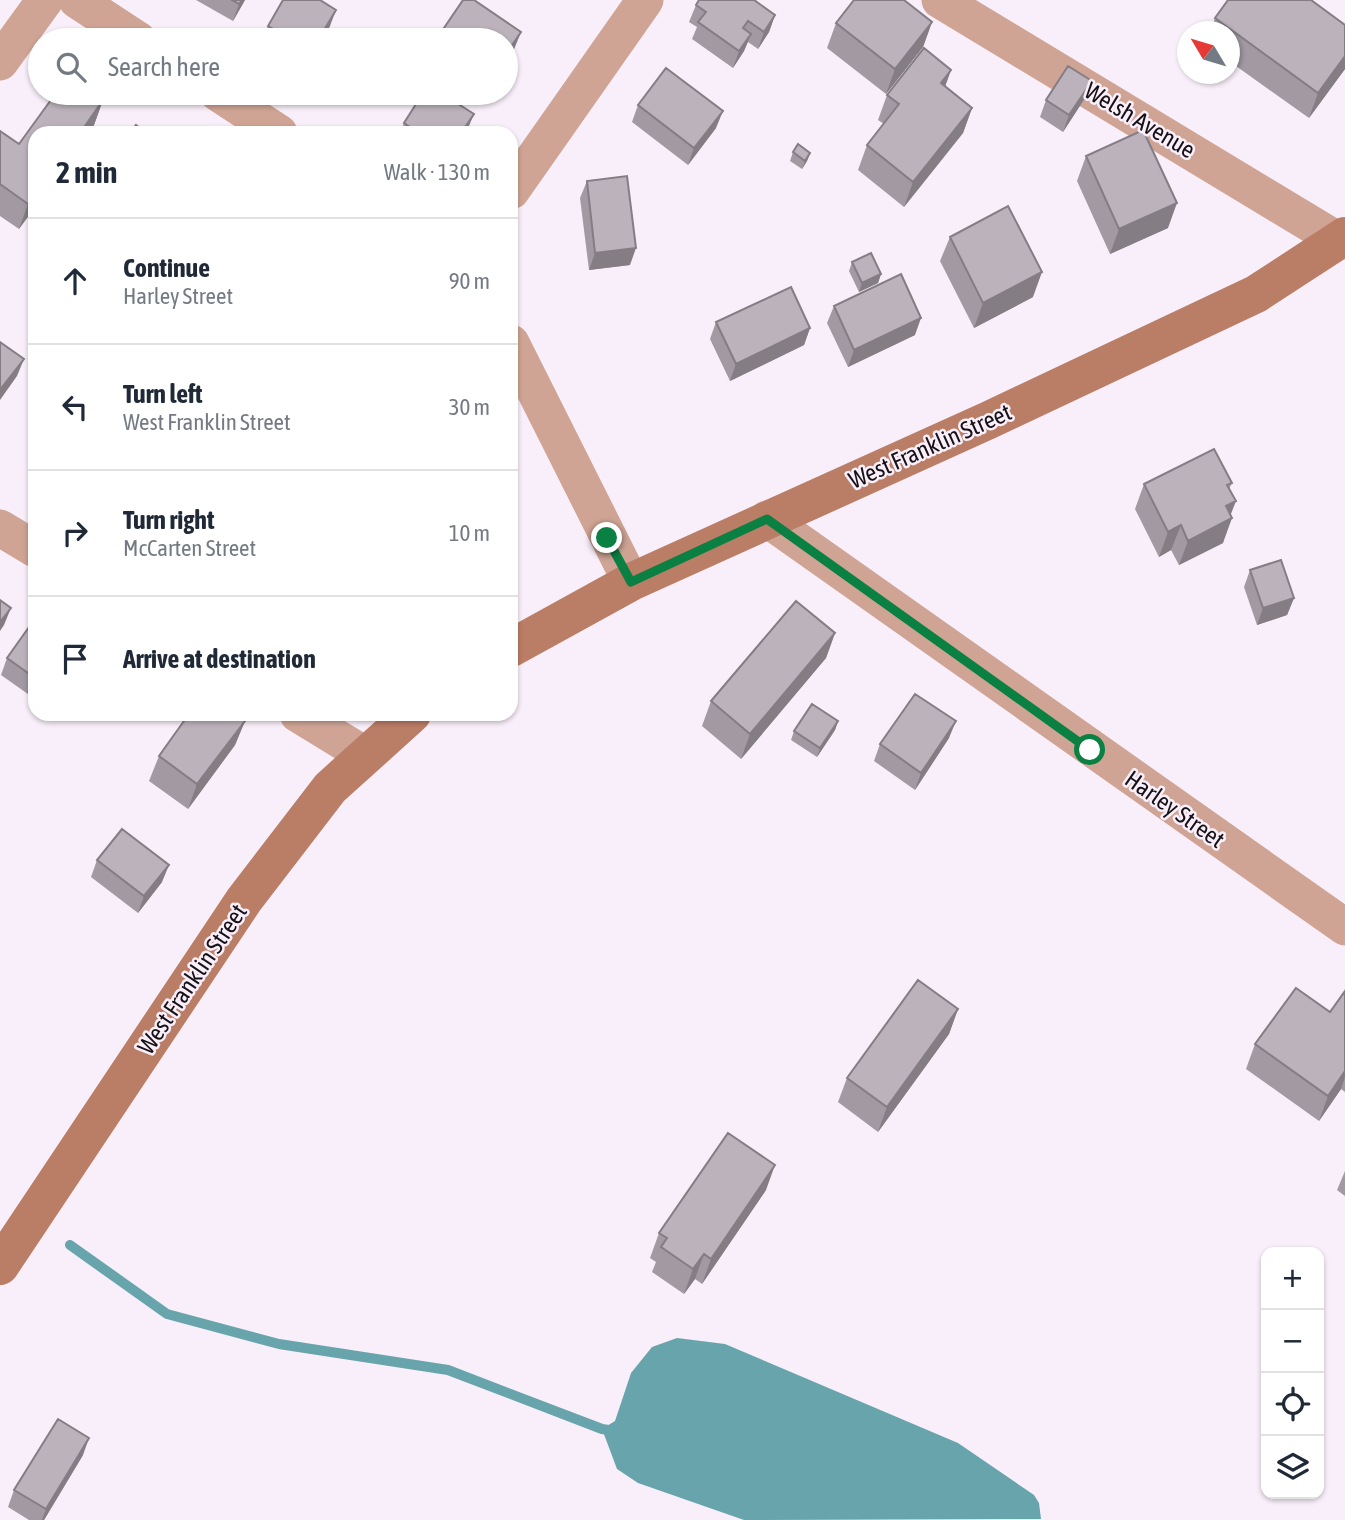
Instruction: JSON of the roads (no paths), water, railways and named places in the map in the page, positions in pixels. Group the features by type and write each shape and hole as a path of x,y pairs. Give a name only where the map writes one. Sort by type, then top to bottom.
{"main road":[{"name":"West Franklin Street","path":"518,644 631,582 989,421 1256,294 1342,238"},
{"name":"West Franklin Street","path":"0,1266 244,900 330,789 404,721"}],"street":[{"path":"0,62 45,0"},
{"path":"77,0 120,28"},
{"path":"518,181 645,0"},
{"name":"Welsh Avenue","path":"940,0 1342,238"},
{"path":"236,105 268,126"},
{"path":"518,356 631,582"},
{"name":"Harley Street","path":"767,519 1345,927"},
{"path":"0,528 28,545"},
{"path":"309,721 365,755"}],"water":[{"path":"677,1338 725,1344 958,1443 1034,1495 1039,1503 1041,1519 744,1520 638,1483 617,1469 602,1429 615,1421 631,1373 652,1347"}],"waterway":[{"path":"70,1245 167,1314 279,1344 448,1370 602,1429 615,1431"}]}
